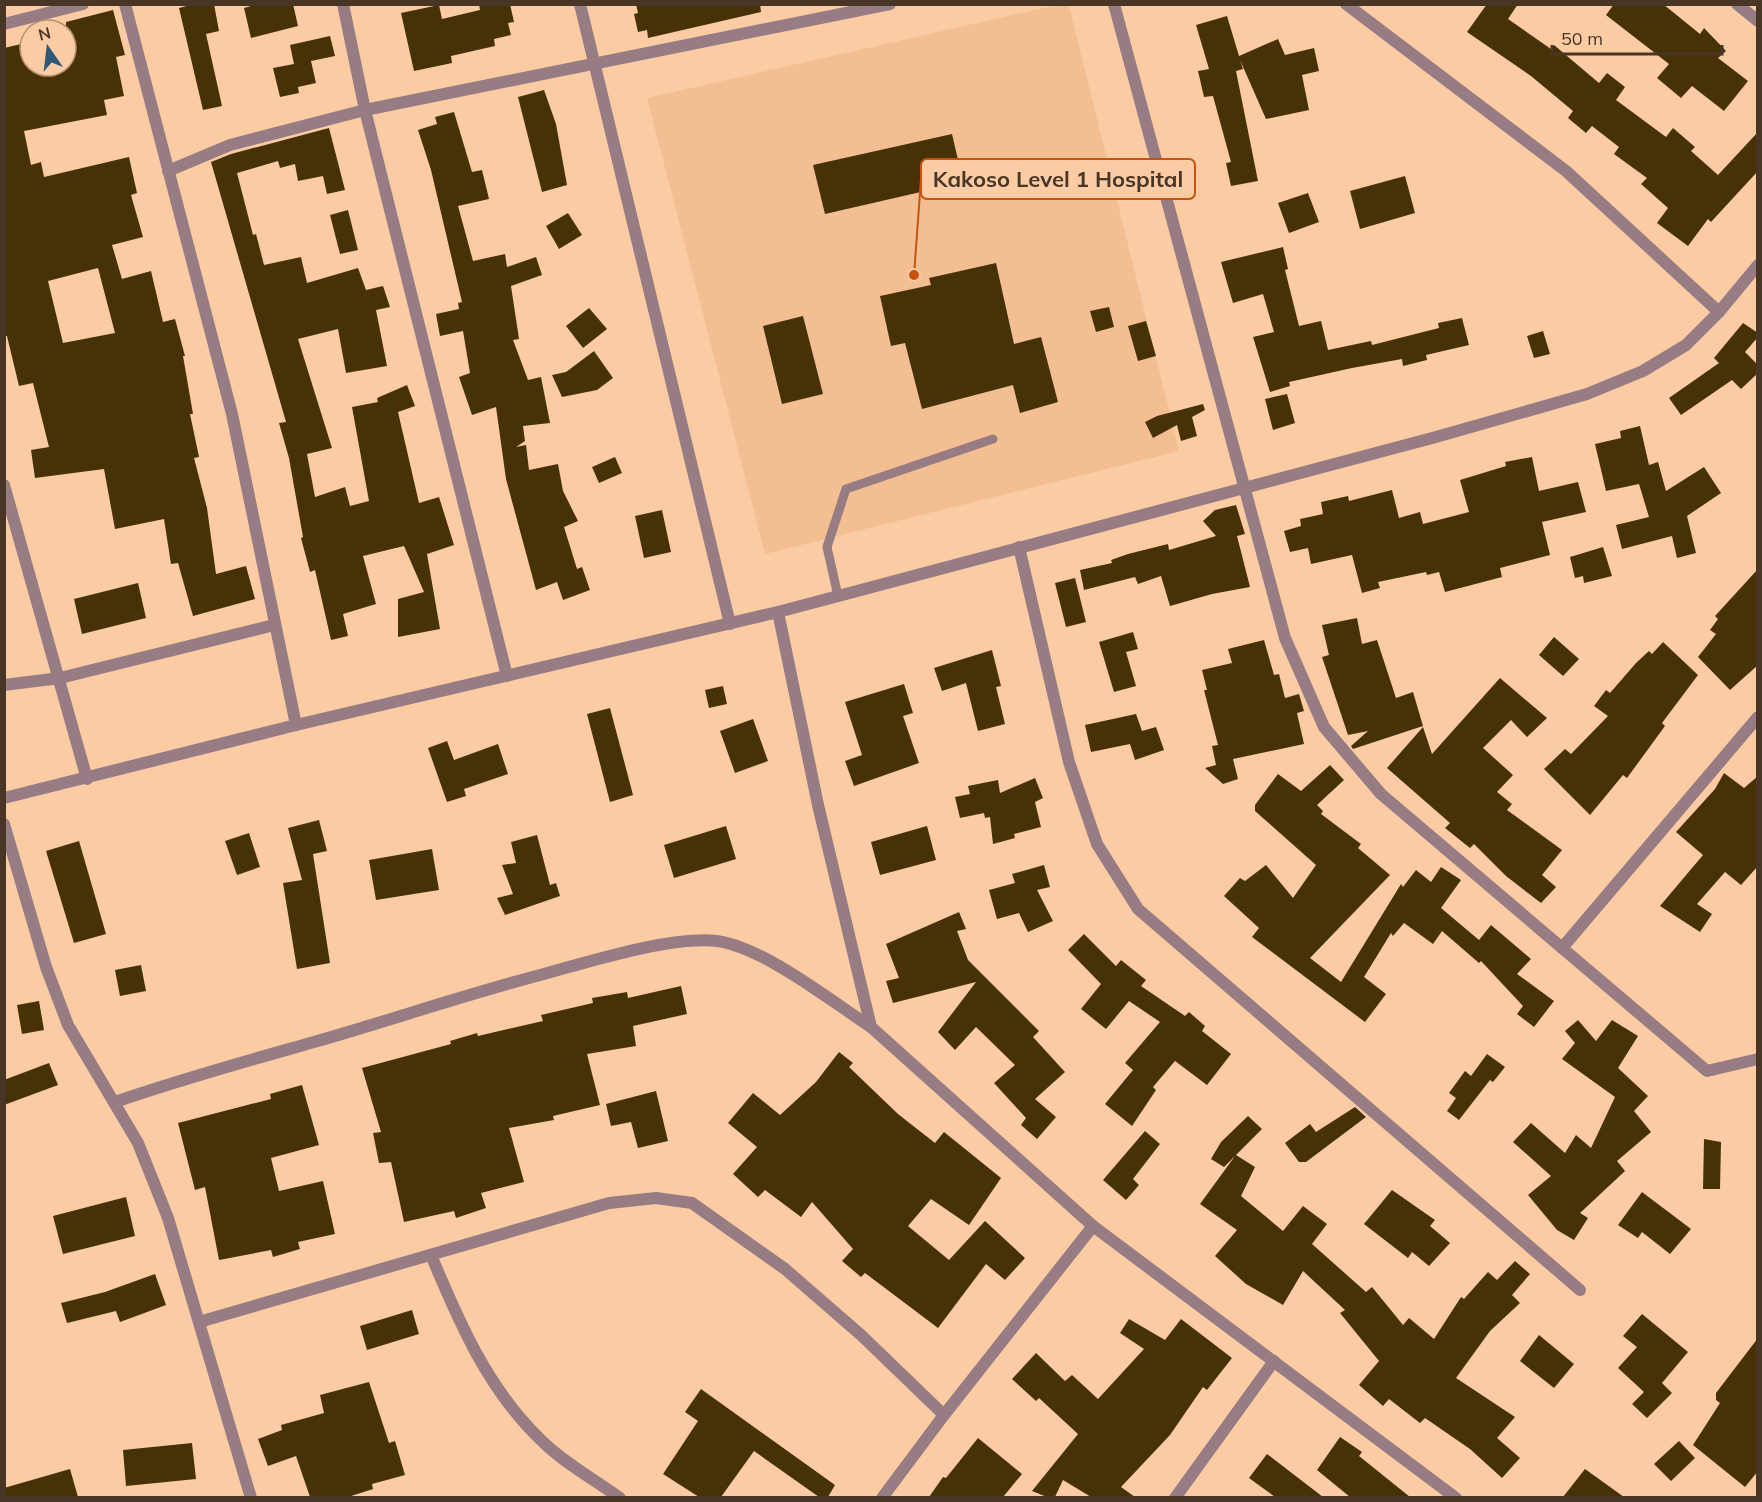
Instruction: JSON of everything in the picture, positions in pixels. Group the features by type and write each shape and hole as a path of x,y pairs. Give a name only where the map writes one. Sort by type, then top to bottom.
{"street":[{"path":"4,24 82,4"},
{"path":"125,4 232,414 296,725"},
{"path":"343,4 365,110 507,676"},
{"path":"580,4 730,624"},
{"path":"168,171 230,146 365,110 890,4"},
{"path":"1114,4 1242,487 1285,638 1324,727 1381,794 1707,1071 1758,1059"},
{"path":"1347,4 1566,171 1719,312"},
{"path":"1737,4 1758,21"},
{"path":"4,798 296,725 778,612 1436,437 1587,394 1643,371 1686,345 1719,312 1758,265"},
{"path":"4,485 87,779"},
{"path":"1019,547 1069,762 1097,844 1137,909 1580,1290"},
{"path":"778,612 818,805 871,1027"},
{"path":"4,685 60,678 274,625"},
{"path":"1562,948 1758,717"},
{"path":"4,824 46,967 68,1025 138,1143 168,1218 250,1497"},
{"path":"115,1102 197,1073 315,1042 519,981 613,956 669,944 716,941 740,947 766,960 871,1027 1093,1226 1274,1360 1393,1453 1456,1497"},
{"path":"199,1322 609,1203 656,1198 692,1203 785,1269 861,1335 944,1415"},
{"path":"882,1497 1093,1226"},
{"path":"431,1255 477,1357 507,1404 543,1443 620,1497"},
{"path":"1175,1497 1274,1360"}],"lane":[{"path":"838,596 827,547 846,489 993,439"}],"shaded area":[{"path":"1057,5 1069,5 1179,451 765,554 647,98"}],"building":[{"path":"194,4 214,4 219,31 206,34 222,106 203,110 179,8"},
{"path":"258,4 293,4 298,26 251,38 244,8"},
{"path":"479,4 510,4 514,22 508,23 511,35 494,39 495,46 451,56 452,63 414,71 401,13 439,5 442,19 480,10"},
{"path":"636,4 760,4 761,12 648,38 647,30 638,32 634,14 638,13"},
{"path":"1487,4 1518,4 1508,19 1551,49 1554,45 1599,83 1607,73 1625,87 1616,100 1666,137 1673,128 1695,147 1691,151 1718,175 1758,132 1758,171 1711,222 1708,219 1688,246 1657,223 1668,208 1641,184 1647,178 1614,154 1619,147 1592,126 1586,133 1568,118 1573,111 1531,76 1467,32"},
{"path":"1614,4 1663,4 1700,34 1704,28 1726,51 1718,58 1748,81 1724,111 1692,86 1681,98 1657,78 1669,64 1606,15"},
{"path":"113,10 125,55 116,57 124,96 104,100 107,115 24,131 31,165 41,162 44,177 129,157 137,193 131,195 143,237 112,245 122,279 151,271 163,322 175,319 185,356 183,356 193,414 190,414 199,457 194,458 207,508 216,574 246,566 255,599 193,616 178,563 171,564 164,519 115,529 104,469 35,478 31,450 49,447 33,383 19,386 7,336 4,336 4,48 18,45 18,78 78,78 78,19","holes":["98,268 115,333 63,343 48,281"]},
{"path":"1227,16 1239,56 1278,39 1285,55 1314,48 1319,71 1302,75 1309,110 1266,119 1240,60 1243,69 1236,71 1258,181 1231,186 1226,163 1231,162 1213,96 1204,97 1198,71 1209,69 1196,25"},
{"path":"330,36 335,56 311,61 316,83 298,87 299,93 280,97 273,68 294,64 290,45"},
{"path":"544,90 556,124 567,185 542,192 518,97"},
{"path":"454,112 472,172 482,170 489,199 458,206 473,261 505,254 507,267 536,257 542,275 511,286 519,339 513,340 528,380 541,377 550,423 523,426 525,441 516,447 526,445 529,470 558,464 563,491 578,521 564,527 577,569 582,567 590,590 563,600 557,582 536,590 506,479 496,407 472,415 459,377 470,373 463,331 440,336 436,314 459,309 458,303 462,302 431,170 418,130 437,124 435,117"},
{"path":"329,128 345,190 327,194 323,176 298,181 295,164 280,168 278,161 237,173 253,235 256,234 264,265 301,257 307,283 358,268 366,290 383,286 390,307 376,310 387,366 346,373 338,329 298,339 332,448 307,454 315,497 345,487 350,506 369,501 352,407 378,402 377,398 407,385 415,406 398,412 419,503 439,497 454,545 427,554 440,629 398,637 398,599 424,592 404,546 363,556 376,604 343,614 348,636 331,640 315,570 310,572 301,538 303,537 289,458 279,423 286,422 211,162 231,154"},
{"path":"952,134 962,177 924,186 925,191 825,214 813,165"},
{"path":"1405,176 1415,213 1360,229 1350,191"},
{"path":"1308,193 1319,222 1289,233 1278,203"},
{"path":"348,210 358,250 340,254 330,215"},
{"path":"568,213 582,235 559,249 546,226"},
{"path":"1283,247 1288,269 1285,270 1299,326 1321,321 1328,350 1371,341 1372,345 1439,328 1438,323 1462,318 1469,345 1426,355 1427,360 1403,366 1402,359 1289,382 1290,386 1270,392 1253,337 1274,332 1263,294 1233,303 1221,262"},
{"path":"996,263 1014,344 1041,337 1058,402 1020,413 1013,385 922,409 905,343 891,346 880,296 931,285 929,278"},
{"path":"1109,307 1114,327 1096,332 1090,311"},
{"path":"589,308 607,329 583,348 566,326"},
{"path":"803,316 823,394 782,404 763,326"},
{"path":"1146,321 1156,356 1138,361 1128,326"},
{"path":"1743,323 1758,333 1758,337 1745,352 1758,365 1758,373 1741,389 1732,380 1681,415 1669,398 1719,363 1714,358"},
{"path":"1543,331 1550,354 1534,358 1527,336"},
{"path":"594,351 613,378 597,390 562,397 552,375 566,372"},
{"path":"1287,394 1295,423 1273,430 1265,399"},
{"path":"1203,404 1205,410 1192,417 1197,436 1181,441 1177,425 1153,438 1145,422 1157,416"},
{"path":"1640,426 1649,465 1658,462 1666,491 1704,467 1721,493 1687,516 1696,553 1677,558 1672,536 1622,549 1616,525 1649,517 1639,484 1606,491 1595,444 1621,438 1620,431"},
{"path":"615,457 622,473 599,483 592,467"},
{"path":"1532,457 1539,491 1578,482 1586,512 1542,522 1550,555 1500,568 1502,577 1445,592 1439,572 1427,575 1426,572 1378,582 1380,588 1362,593 1352,555 1311,564 1308,548 1290,552 1284,531 1301,526 1300,519 1323,514 1321,502 1348,496 1349,501 1392,490 1399,518 1420,512 1423,524 1469,512 1460,480 1506,466 1505,462"},
{"path":"1236,505 1245,534 1237,536 1250,587 1212,594 1170,606 1161,576 1138,584 1135,577 1084,590 1080,570 1112,563 1111,560 1128,554 1168,544 1169,550 1216,536 1203,521 1215,510"},
{"path":"662,510 671,552 644,558 635,516"},
{"path":"1603,547 1612,576 1584,583 1583,576 1575,578 1570,557"},
{"path":"1758,569 1758,665 1730,690 1698,657 1716,634 1710,630 1718,619 1715,616"},
{"path":"1075,578 1086,622 1066,627 1055,583"},
{"path":"138,583 146,618 82,634 74,599"},
{"path":"1357,618 1362,644 1377,640 1396,698 1413,692 1423,726 1353,749 1351,746 1368,731 1348,735 1322,657 1329,655 1322,625"},
{"path":"1133,632 1138,649 1126,652 1136,686 1114,692 1099,642"},
{"path":"1554,637 1579,659 1563,676 1539,655"},
{"path":"1264,640 1274,675 1279,674 1285,698 1299,694 1304,711 1297,713 1304,744 1233,759 1238,779 1223,784 1205,768 1216,765 1212,746 1218,745 1204,690 1207,690 1202,670 1232,663 1228,649"},
{"path":"1663,642 1698,675 1662,723 1665,726 1627,778 1623,775 1590,815 1544,769 1565,749 1571,754 1608,716 1594,706 1606,690 1610,693 1636,663 1649,651 1652,654"},
{"path":"992,650 1001,686 996,687 1005,724 978,731 966,683 942,691 934,668"},
{"path":"1500,678 1547,718 1527,737 1511,720 1483,748 1513,775 1497,792 1512,804 1507,810 1562,850 1542,875 1556,887 1541,903 1506,876 1474,844 1470,848 1445,828 1450,823 1387,768 1423,727 1432,754"},
{"path":"904,684 913,713 903,716 919,763 854,786 845,761 862,755 845,702"},
{"path":"723,686 727,704 709,708 705,690"},
{"path":"610,708 633,795 610,802 587,714"},
{"path":"1136,714 1142,731 1156,727 1164,750 1135,760 1130,744 1091,752 1085,725"},
{"path":"753,719 768,761 735,773 720,731"},
{"path":"447,741 454,760 498,744 508,774 464,789 466,796 447,802 428,748"},
{"path":"1330,765 1344,780 1317,805 1323,811 1321,814 1361,844 1358,848 1390,875 1310,958 1341,982 1401,884 1403,887 1416,870 1431,882 1441,867 1461,880 1441,908 1479,940 1491,925 1531,959 1517,974 1554,1001 1534,1027 1517,1014 1523,1006 1481,961 1479,963 1442,931 1433,944 1404,923 1393,936 1391,933 1364,977 1386,994 1365,1022 1252,937 1259,928 1224,896 1240,878 1245,881 1266,865 1293,898 1316,865 1255,811 1255,805 1278,774 1301,791"},
{"path":"1724,773 1744,788 1758,776 1758,866 1741,885 1725,872 1697,904 1712,914 1700,932 1660,906 1703,855 1676,832 1715,789"},
{"path":"1035,778 1043,798 1035,802 1041,827 1014,834 1015,838 993,844 990,817 985,818 984,813 960,818 955,797 970,794 968,786 998,780 1000,793"},
{"path":"319,820 327,851 313,854 330,963 297,969 283,883 302,880 288,828"},
{"path":"726,826 736,859 674,878 664,845"},
{"path":"927,826 936,860 880,875 871,842"},
{"path":"249,833 260,867 237,875 225,841"},
{"path":"537,835 550,885 556,883 560,896 505,915 497,898 513,894 502,865 516,863 511,842"},
{"path":"79,841 106,934 74,943 46,851"},
{"path":"432,849 439,890 376,900 369,860"},
{"path":"1044,865 1050,887 1037,890 1053,921 1028,932 1019,913 997,919 989,890 1015,883 1012,874"},
{"path":"959,912 966,929 957,931 968,960 1039,1031 1033,1037 1065,1072 1035,1099 1056,1117 1037,1139 1021,1125 1026,1118 994,1083 1015,1065 976,1027 955,1050 938,1032 976,982 893,1003 886,981 899,978 886,944"},
{"path":"1084,934 1116,966 1121,960 1146,980 1141,986 1185,1016 1189,1012 1205,1026 1202,1031 1231,1054 1207,1085 1175,1061 1153,1087 1156,1090 1132,1126 1105,1104 1133,1070 1125,1063 1160,1022 1129,1001 1106,1029 1081,1009 1101,984 1068,950"},
{"path":"141,965 146,991 120,996 115,970"},
{"path":"681,986 687,1014 633,1026 636,1046 587,1054 600,1105 553,1116 554,1120 509,1128 524,1182 481,1193 486,1208 456,1218 454,1211 404,1222 391,1162 379,1163 373,1133 381,1132 362,1068 451,1044 450,1041 477,1033 478,1036 543,1021 541,1015 593,1003 592,998 627,992 628,998"},
{"path":"39,1001 44,1030 22,1034 17,1005"},
{"path":"1578,1020 1596,1041 1612,1020 1638,1036 1618,1068 1648,1096 1634,1111 1651,1132 1617,1161 1625,1171 1580,1213 1588,1218 1574,1240 1557,1230 1528,1195 1551,1176 1513,1142 1531,1123 1565,1153 1576,1135 1591,1148 1615,1097 1562,1059 1575,1043 1565,1031"},
{"path":"839,1052 853,1063 849,1067 898,1114 935,1143 944,1132 1001,1178 969,1225 931,1199 908,1226 949,1260 985,1221 1025,1258 1005,1280 986,1264 938,1328 865,1273 861,1277 842,1261 853,1249 812,1202 801,1217 765,1190 758,1197 733,1174 757,1147 728,1123 753,1093 780,1115 816,1082"},
{"path":"1487,1054 1505,1067 1493,1082 1490,1080 1459,1120 1447,1111 1456,1098 1449,1093 1465,1071 1471,1076"},
{"path":"49,1063 58,1085 4,1105 4,1080"},
{"path":"302,1085 319,1145 271,1158 279,1191 323,1181 335,1234 298,1242 300,1249 273,1257 271,1250 219,1260 205,1187 195,1190 178,1123 271,1099 270,1094"},
{"path":"656,1091 668,1141 638,1148 631,1122 611,1126 606,1104"},
{"path":"1355,1107 1366,1117 1306,1162 1299,1162 1285,1143 1310,1124 1316,1132"},
{"path":"1248,1116 1262,1129 1236,1155 1255,1167 1241,1196 1283,1231 1303,1206 1327,1224 1312,1244 1366,1292 1372,1287 1403,1325 1409,1318 1434,1339 1461,1297 1464,1299 1488,1272 1497,1280 1515,1261 1530,1274 1512,1295 1520,1303 1490,1331 1456,1378 1515,1417 1497,1438 1520,1458 1502,1478 1470,1449 1425,1418 1420,1423 1389,1399 1383,1406 1359,1385 1379,1361 1340,1313 1345,1310 1303,1271 1283,1305 1246,1284 1215,1256 1237,1230 1200,1204 1235,1156 1224,1167 1211,1159 1221,1142"},
{"path":"1145,1131 1160,1144 1133,1179 1139,1185 1126,1200 1103,1180"},
{"path":"1704,1139 1721,1142 1720,1189 1703,1189"},
{"path":"1392,1190 1435,1220 1430,1226 1450,1243 1429,1266 1412,1252 1408,1258 1364,1224"},
{"path":"1642,1192 1691,1229 1670,1254 1642,1232 1638,1238 1618,1225"},
{"path":"126,1197 135,1236 63,1254 53,1216"},
{"path":"155,1274 166,1305 120,1322 116,1311 67,1323 61,1303 105,1292"},
{"path":"412,1310 419,1334 367,1350 360,1326"},
{"path":"1642,1314 1688,1352 1662,1383 1672,1393 1647,1418 1632,1404 1644,1392 1618,1368 1637,1347 1623,1336"},
{"path":"1129,1319 1165,1340 1181,1319 1232,1358 1207,1390 1203,1387 1170,1435 1121,1487 1135,1497 1091,1497 1063,1480 1055,1497 1047,1497 1032,1491 1078,1434 1039,1398 1036,1401 1012,1379 1036,1353 1065,1381 1072,1375 1098,1399 1144,1349 1120,1333"},
{"path":"1539,1335 1574,1364 1554,1388 1520,1361"},
{"path":"1758,1338 1758,1471 1745,1487 1693,1445 1720,1403 1716,1400 1716,1393"},
{"path":"369,1382 389,1443 395,1441 405,1475 372,1484 373,1489 348,1497 310,1497 296,1456 268,1466 258,1439 282,1430 281,1425 324,1413 320,1395"},
{"path":"701,1389 835,1485 828,1497 819,1497 754,1451 721,1497 699,1497 663,1474 698,1421 685,1412"},
{"path":"1340,1437 1362,1452 1359,1456 1410,1497 1350,1497 1317,1470"},
{"path":"978,1438 1022,1474 1003,1497 929,1497 943,1477 946,1478"},
{"path":"1679,1441 1695,1458 1671,1481 1654,1464"},
{"path":"192,1443 196,1479 126,1486 123,1450"},
{"path":"1267,1454 1323,1497 1275,1497 1249,1478"},
{"path":"70,1469 78,1497 4,1497 4,1488"},
{"path":"1585,1469 1624,1497 1563,1497"}],"place":[{"name":"Kakoso Level 1 Hospital","path":"914,275"}]}
